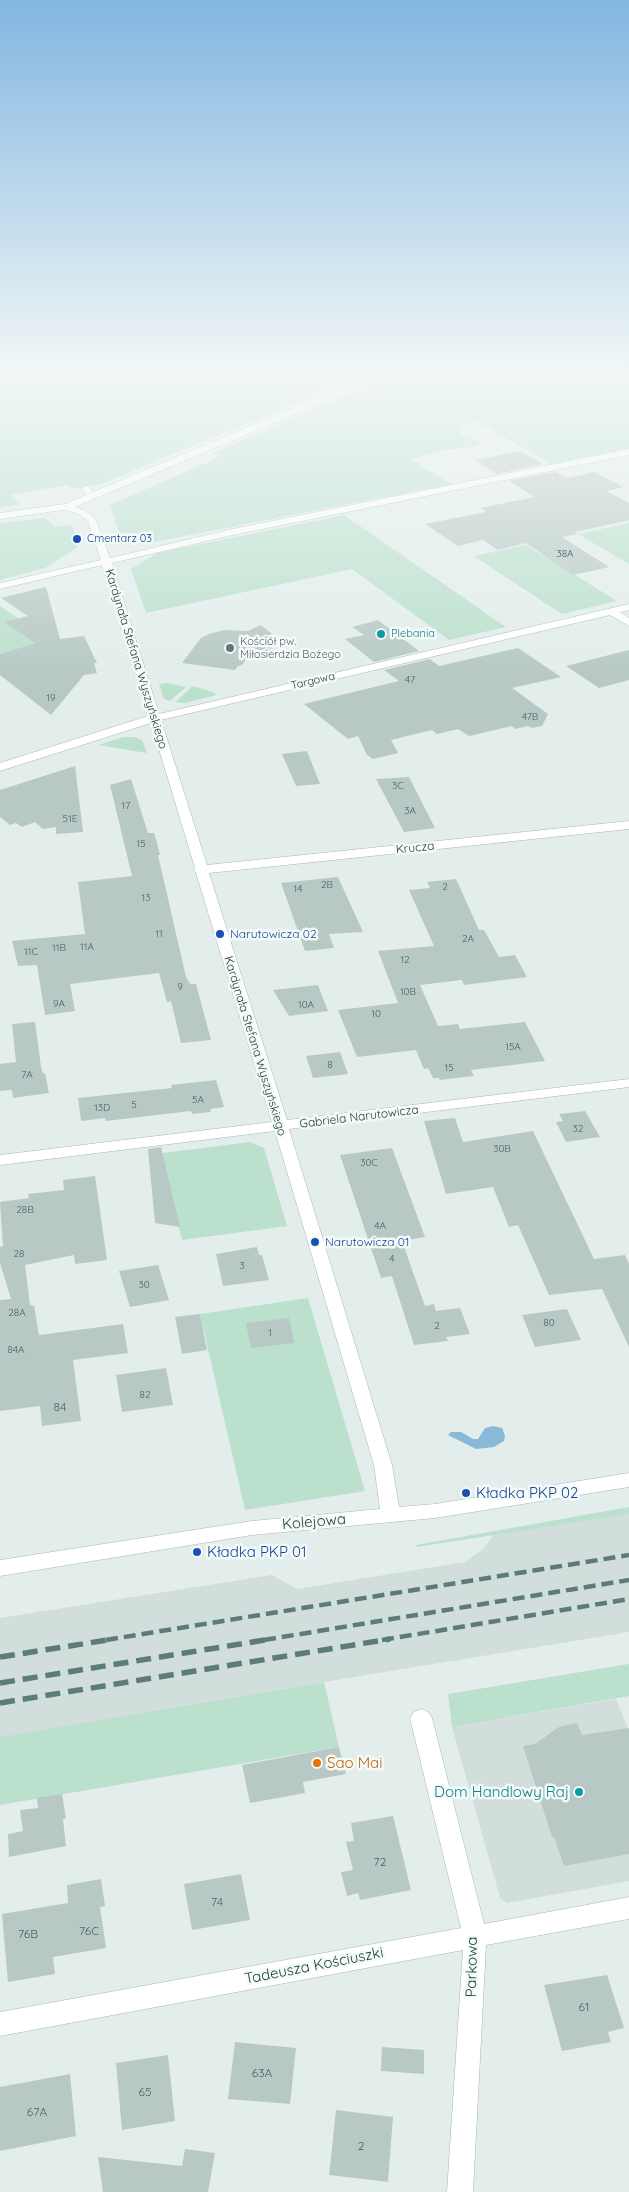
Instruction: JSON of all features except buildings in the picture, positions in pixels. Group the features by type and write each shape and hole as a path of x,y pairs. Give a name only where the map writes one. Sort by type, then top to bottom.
{"street":[{"path":"0,516 68,507 89,493 145,470"},
{"path":"0,586 228,532 537,470"},
{"name":"Kardynała Stefana Wyszyńskiego","path":"68,507 81,512 92,520 106,561 383,1465 391,1515"},
{"name":"Targowa","path":"0,767 155,718 629,607"},
{"path":"611,611 629,623"},
{"name":"Krucza","path":"200,870 629,825"},
{"name":"Gabriela Narutowicza","path":"0,1160 629,1083"},
{"name":"Kolejowa","path":"0,1568 252,1528 435,1511 629,1480"},
{"name":"Parkowa","path":"421,1718 474,1936 460,2192"},
{"name":"Tadeusza Kościuszki","path":"0,2024 629,1908"}],"shaded area":[{"path":"629,1514 629,1632 0,1737 0,1618 272,1575 297,1589 465,1562 482,1550 495,1534"},
{"path":"616,1699 629,1731 629,1881 507,1903 500,1898 452,1727"}],"green space":[{"path":"0,470 134,470 99,485 73,489 68,485 10,495 20,505 0,507"},
{"path":"189,470 429,470 451,484 149,543 121,538 110,505"},
{"path":"344,515 506,627 449,640 352,569 146,613 131,569 157,553"},
{"path":"45,518 55,527 72,525 78,547 45,568 0,580 0,523"},
{"path":"629,523 629,564 578,534"},
{"path":"526,545 617,601 562,614 474,556"},
{"path":"0,606 34,629 47,639 0,654"},
{"path":"167,683 186,687 170,701 164,699 159,684"},
{"path":"193,686 217,695 185,703 175,702"},
{"path":"123,737 134,737 142,740 147,753 99,745"},
{"path":"250,1142 264,1148 287,1226 182,1240 162,1153"},
{"path":"308,1298 365,1491 245,1510 200,1314"},
{"path":"629,1507 629,1514 417,1547 416,1545"},
{"path":"629,1664 629,1696 452,1727 448,1694"},
{"path":"324,1682 339,1747 0,1805 0,1737"}],"water":[{"path":"493,1426 502,1428 505,1436 504,1441 494,1447 476,1449 448,1435 451,1432 461,1432 473,1439 478,1439 485,1428"}],"railway":[{"path":"106,1640 629,1555"},
{"path":"264,1640 629,1580"},
{"path":"382,1640 629,1599"},
{"path":"0,1657 114,1639"},
{"path":"0,1683 271,1639"},
{"path":"0,1703 390,1639"}],"place":[{"name":"Cmentarz 03","path":"77,539"},
{"name":"Plebania","path":"381,634"},
{"name":"Kościół pw. Miłosierdzia Bożego","path":"230,648"},
{"name":"Narutowicza 02","path":"220,934"},
{"name":"Narutowicza 01","path":"315,1242"},
{"name":"Kładka PKP 02","path":"466,1493"},
{"name":"Kładka PKP 01","path":"197,1552"},
{"name":"Sao Mai","path":"317,1763"},
{"name":"Dom Handlowy Raj","path":"579,1792"}]}
